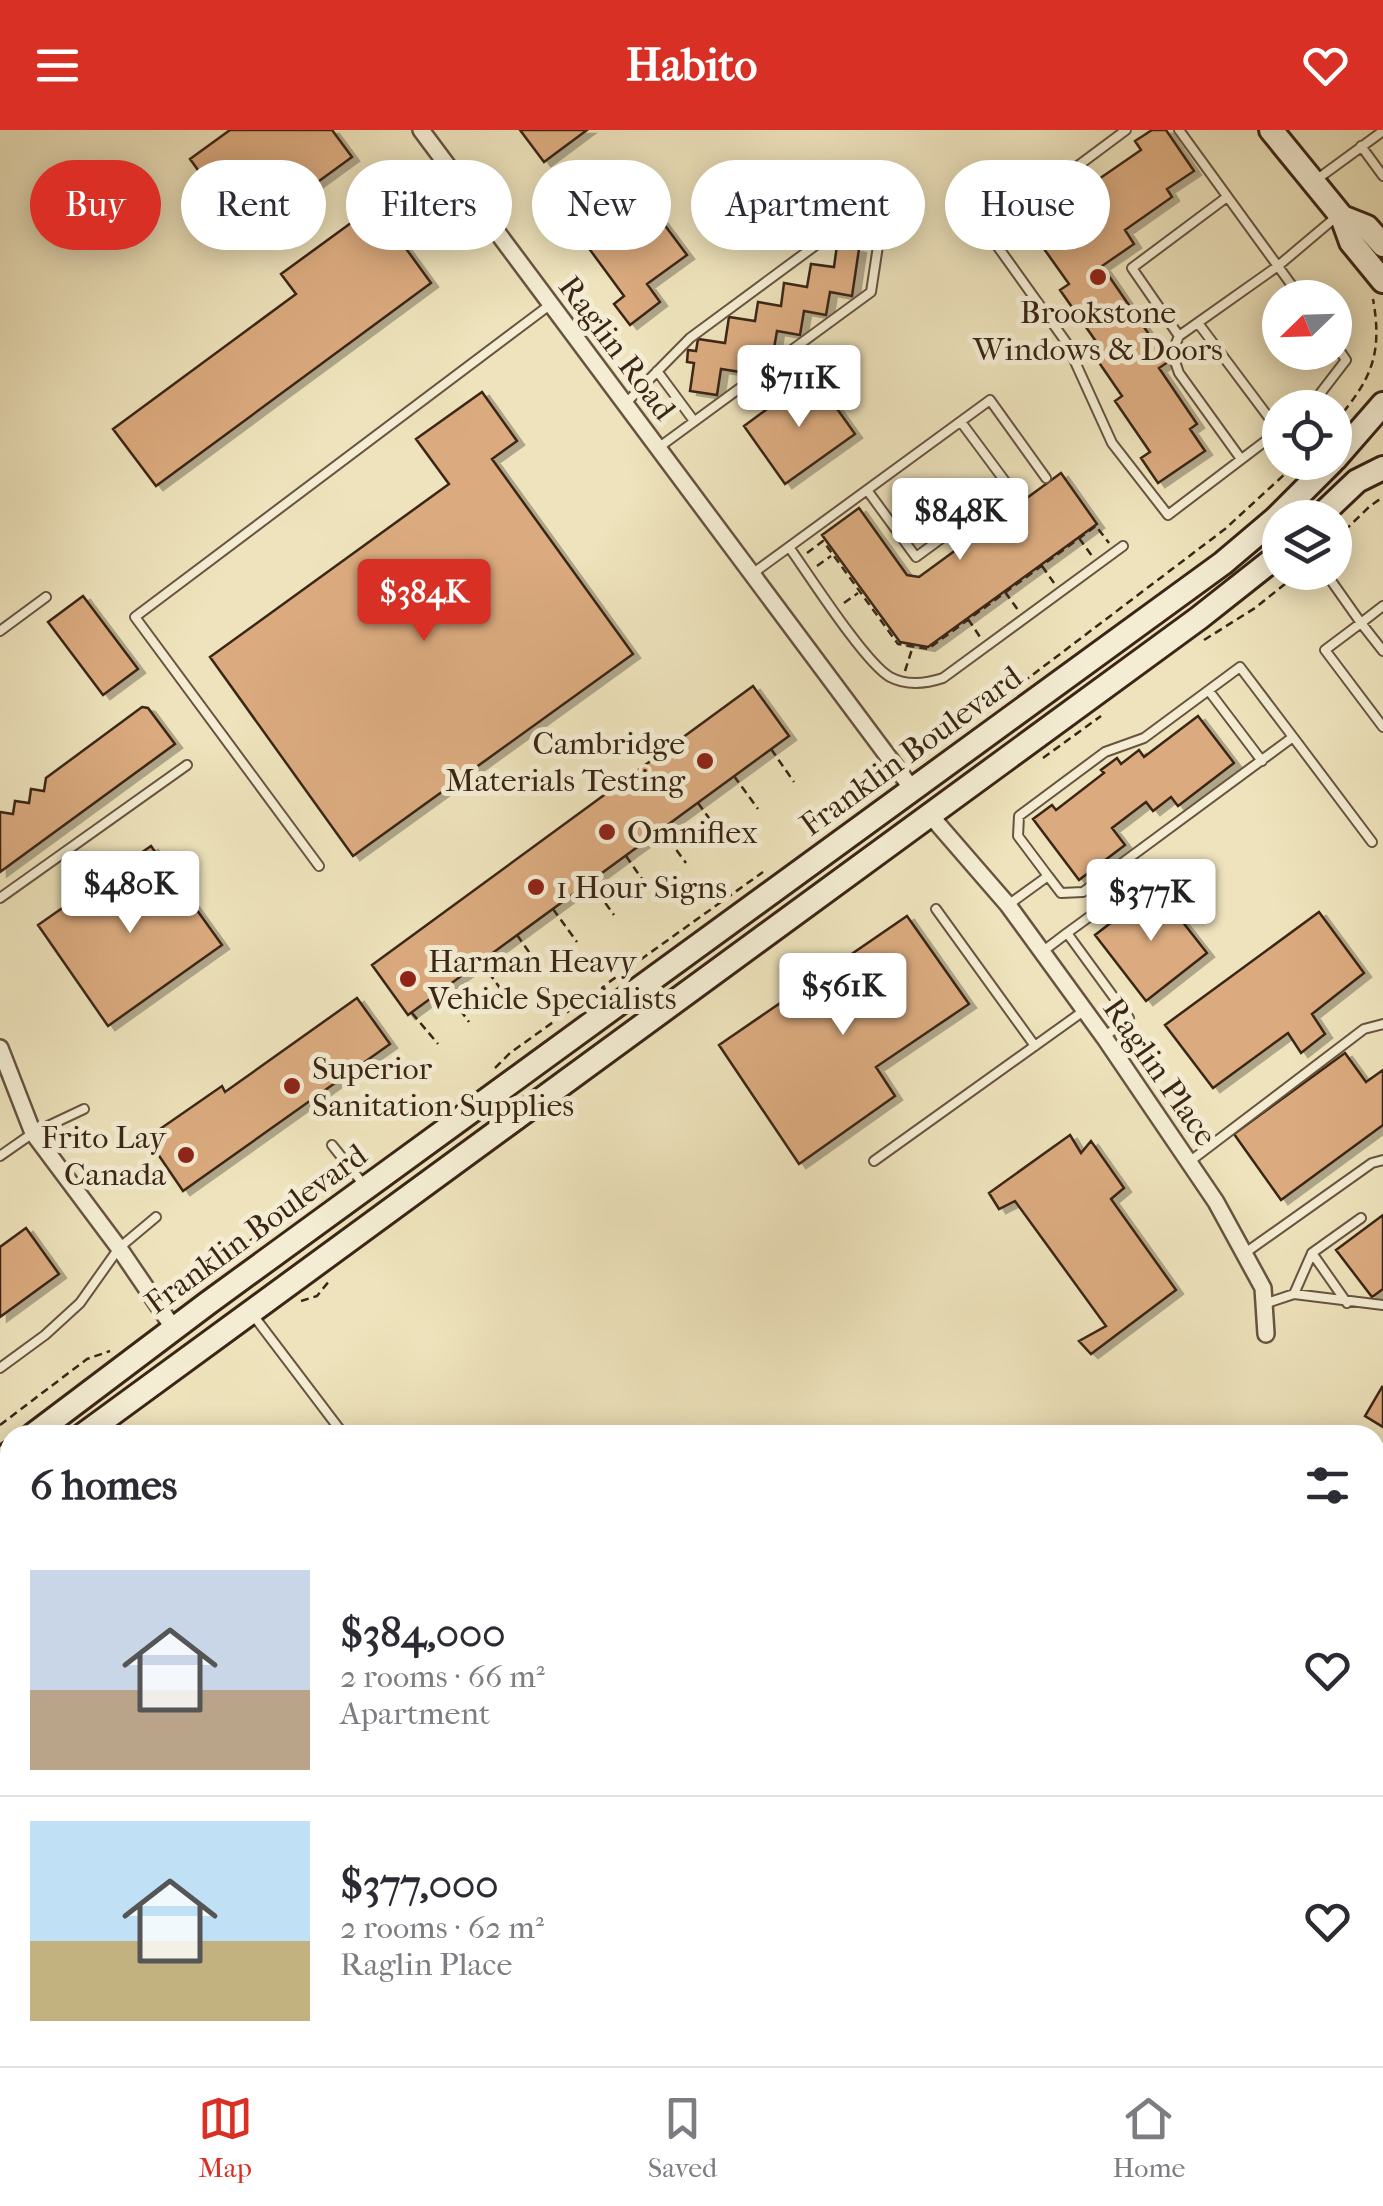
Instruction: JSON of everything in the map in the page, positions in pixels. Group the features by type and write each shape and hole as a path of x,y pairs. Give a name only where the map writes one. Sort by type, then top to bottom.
{"main road":[{"path":"1271,130 1341,215 1351,242 1383,281"},
{"path":"1341,215 1367,227 1383,245"},
{"name":"Franklin Boulevard","path":"1352,440 1383,404"},
{"path":"1336,500 1357,480 1383,468"},
{"name":"Franklin Boulevard","path":"46,1425 1222,563 1315,480"},
{"name":"Franklin Boulevard","path":"96,1425 1262,568"}],"street":[{"name":"Raglin Road","path":"422,130 913,790"},
{"name":"Raglin Place","path":"930,815 1008,905 1189,1162 1264,1288 1266,1334"},
{"path":"0,1048 33,1133 119,1248 174,1330"}],"lane":[{"path":"1126,130 988,233 1066,342 1112,443 1168,515 1262,444"},
{"path":"1179,130 1288,280"},
{"path":"1313,182 1383,131"},
{"path":"1361,146 1383,176"},
{"path":"1179,336 1132,268 1227,197"},
{"path":"1242,459 1179,373 1172,353 1179,336 1278,266 1341,215"},
{"path":"625,404 690,338 839,228 868,233 878,246 871,292 658,448"},
{"path":"319,866 135,618 551,304"},
{"path":"1198,322 1262,407"},
{"path":"1323,390 1338,370"},
{"path":"657,371 694,422"},
{"path":"752,574 990,400 1046,478"},
{"path":"867,490 916,557 1010,488 961,422"},
{"path":"789,547 875,666 899,681 920,684 943,678 1124,546"},
{"path":"1338,590 1383,652"},
{"path":"0,631 46,597"},
{"path":"1383,606 1325,650 1383,728"},
{"path":"1293,737 1084,892 1061,893 1018,836 1020,816 1106,752 1144,738 1240,667 1293,737 1372,842"},
{"path":"1209,691 1262,760"},
{"path":"0,898 187,766"},
{"path":"1008,905 1048,876"},
{"path":"1042,952 1133,885"},
{"path":"936,909 1035,1046"},
{"path":"1067,933 1129,1018 1104,1037"},
{"path":"874,1161 1084,1010"},
{"path":"1189,1162 1364,1029 1383,1024"},
{"path":"0,1156 33,1133 84,1109"},
{"path":"332,1145 367,1188"},
{"path":"1246,1253 1372,1162 1383,1160"},
{"path":"0,1368 45,1336 80,1303 119,1248 156,1216"},
{"path":"1294,1294 1312,1252 1361,1218"},
{"path":"1312,1252 1347,1302"},
{"path":"1264,1304 1294,1294 1383,1304"},
{"path":"250,1311 336,1425"}],"path":[{"path":"1352,400 1379,361 1382,341 1378,314"},
{"path":"990,707 1224,529 1278,480"},
{"path":"1352,523 1383,498"},
{"path":"804,555 823,541 898,644 928,648 1096,526 1110,545"},
{"path":"1079,538 1093,558"},
{"path":"825,560 833,554"},
{"path":"1042,566 1048,574"},
{"path":"1197,645 1278,590"},
{"path":"852,598 860,592"},
{"path":"1005,592 1019,611"},
{"path":"968,620 982,638"},
{"path":"904,672 913,646"},
{"path":"1032,766 1106,712"},
{"path":"771,749 794,782"},
{"path":"734,776 758,809"},
{"path":"698,802 722,836"},
{"path":"662,829 686,862"},
{"path":"626,856 649,889"},
{"path":"590,882 614,915"},
{"path":"553,909 577,942"},
{"path":"517,936 541,968"},
{"path":"481,962 505,995"},
{"path":"444,988 468,1022"},
{"path":"412,1012 438,1044"},
{"path":"0,1425 87,1360 113,1350"}],"building":[{"path":"230,130 332,130 352,157 326,176 326,160 190,159"},
{"path":"520,130 587,130 547,160 542,160"},
{"path":"1152,130 1166,130 1194,171 1167,189 1172,197 1125,230 1134,244 1102,266 1168,362 1159,368 1197,424 1190,429 1205,451 1158,483 1141,458 1150,452 1115,401 1122,396 1087,345 1095,340 1060,290 1069,284 1045,250 1110,250 1110,171 1141,150 1135,141"},
{"path":"346,227 346,250 407,250 431,283 156,486 113,429 296,294 281,274 314,250 326,250 326,241"},
{"path":"671,234 687,255 647,284 660,302 630,325 614,304 624,296 590,250 671,250"},
{"path":"836,250 859,250 852,296 830,292 826,315 804,311 800,335 777,331 773,354 751,350 747,373 721,369 717,395 690,391 694,363 687,362 688,350 696,351 698,339 725,343 729,317 755,321 758,302 781,306 784,283 807,287 811,264 834,267"},
{"path":"813,375 855,434 785,484 744,426"},
{"path":"482,392 517,441 492,459 633,654 353,856 210,657 449,484 416,439"},
{"path":"1061,473 1097,524 928,647 900,642 822,535 859,508 907,575 919,577"},
{"path":"83,596 138,669 103,695 48,622"},
{"path":"753,686 789,736 408,1015 372,965"},
{"path":"142,707 148,708 175,744 0,872 0,812 13,814 15,801 29,803 31,789 44,791 46,778"},
{"path":"1198,716 1234,763 1178,806 1171,797 1153,811 1146,802 1112,828 1125,845 1079,880 1033,819 1052,805 1056,810 1117,758 1121,764 1139,750 1144,757"},
{"path":"151,846 222,945 108,1026 38,925"},
{"path":"1156,888 1207,953 1146,1001 1095,935"},
{"path":"1319,912 1364,973 1312,1014 1325,1034 1301,1053 1288,1033 1213,1088 1165,1025"},
{"path":"907,916 969,1004 876,1067 895,1096 799,1164 719,1045"},
{"path":"357,998 390,1044 183,1191 147,1138 222,1086 225,1092"},
{"path":"1345,1053 1366,1082 1383,1070 1383,1125 1281,1200 1234,1134"},
{"path":"1070,1135 1081,1153 1091,1141 1124,1188 1111,1199 1176,1290 1091,1354 1079,1341 1106,1326 1015,1201 999,1209 989,1193"},
{"path":"1383,1215 1383,1289 1372,1297 1336,1250"},
{"path":"26,1228 59,1274 0,1317 0,1247"},
{"path":"1382,1387 1383,1425 1365,1416"}],"place":[{"name":"Brookstone Windows & Doors","path":"1098,277"},
{"name":"Cambridge Materials Testing","path":"705,761"},
{"name":"Omniflex","path":"607,832"},
{"name":"1 Hour Signs","path":"536,887"},
{"name":"Harman Heavy Vehicle Specialists","path":"408,979"},
{"name":"Superior Sanitation Supplies","path":"292,1086"},
{"name":"Frito Lay Canada","path":"186,1155"}]}
